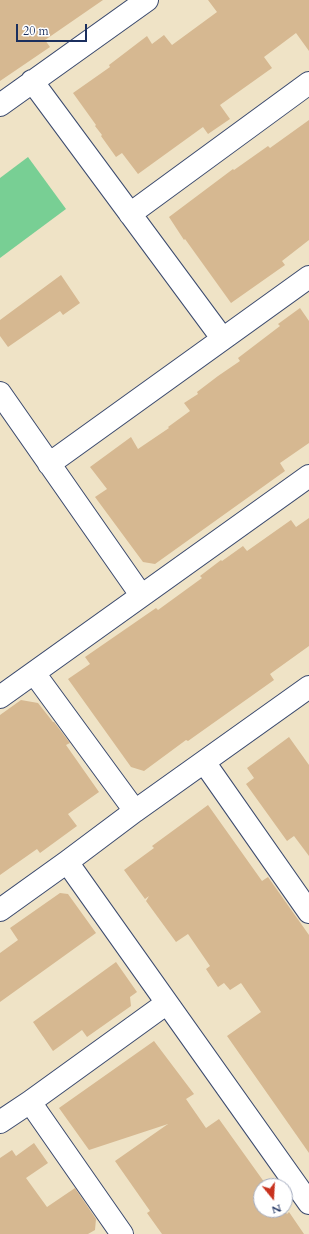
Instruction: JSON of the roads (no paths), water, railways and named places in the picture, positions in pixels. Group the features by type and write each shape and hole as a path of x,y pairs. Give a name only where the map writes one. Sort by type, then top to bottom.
{"street":[{"path":"0,105 147,0"},
{"path":"32,81 222,338"},
{"path":"130,214 309,83"},
{"path":"49,464 222,338 309,277"},
{"path":"0,393 141,595"},
{"path":"0,697 309,476"},
{"path":"34,673 135,811"},
{"path":"0,910 135,811 309,687"},
{"path":"204,762 307,905"},
{"path":"67,862 309,1203"},
{"path":"0,1122 30,1102 167,1002"},
{"path":"30,1102 119,1233"}]}
